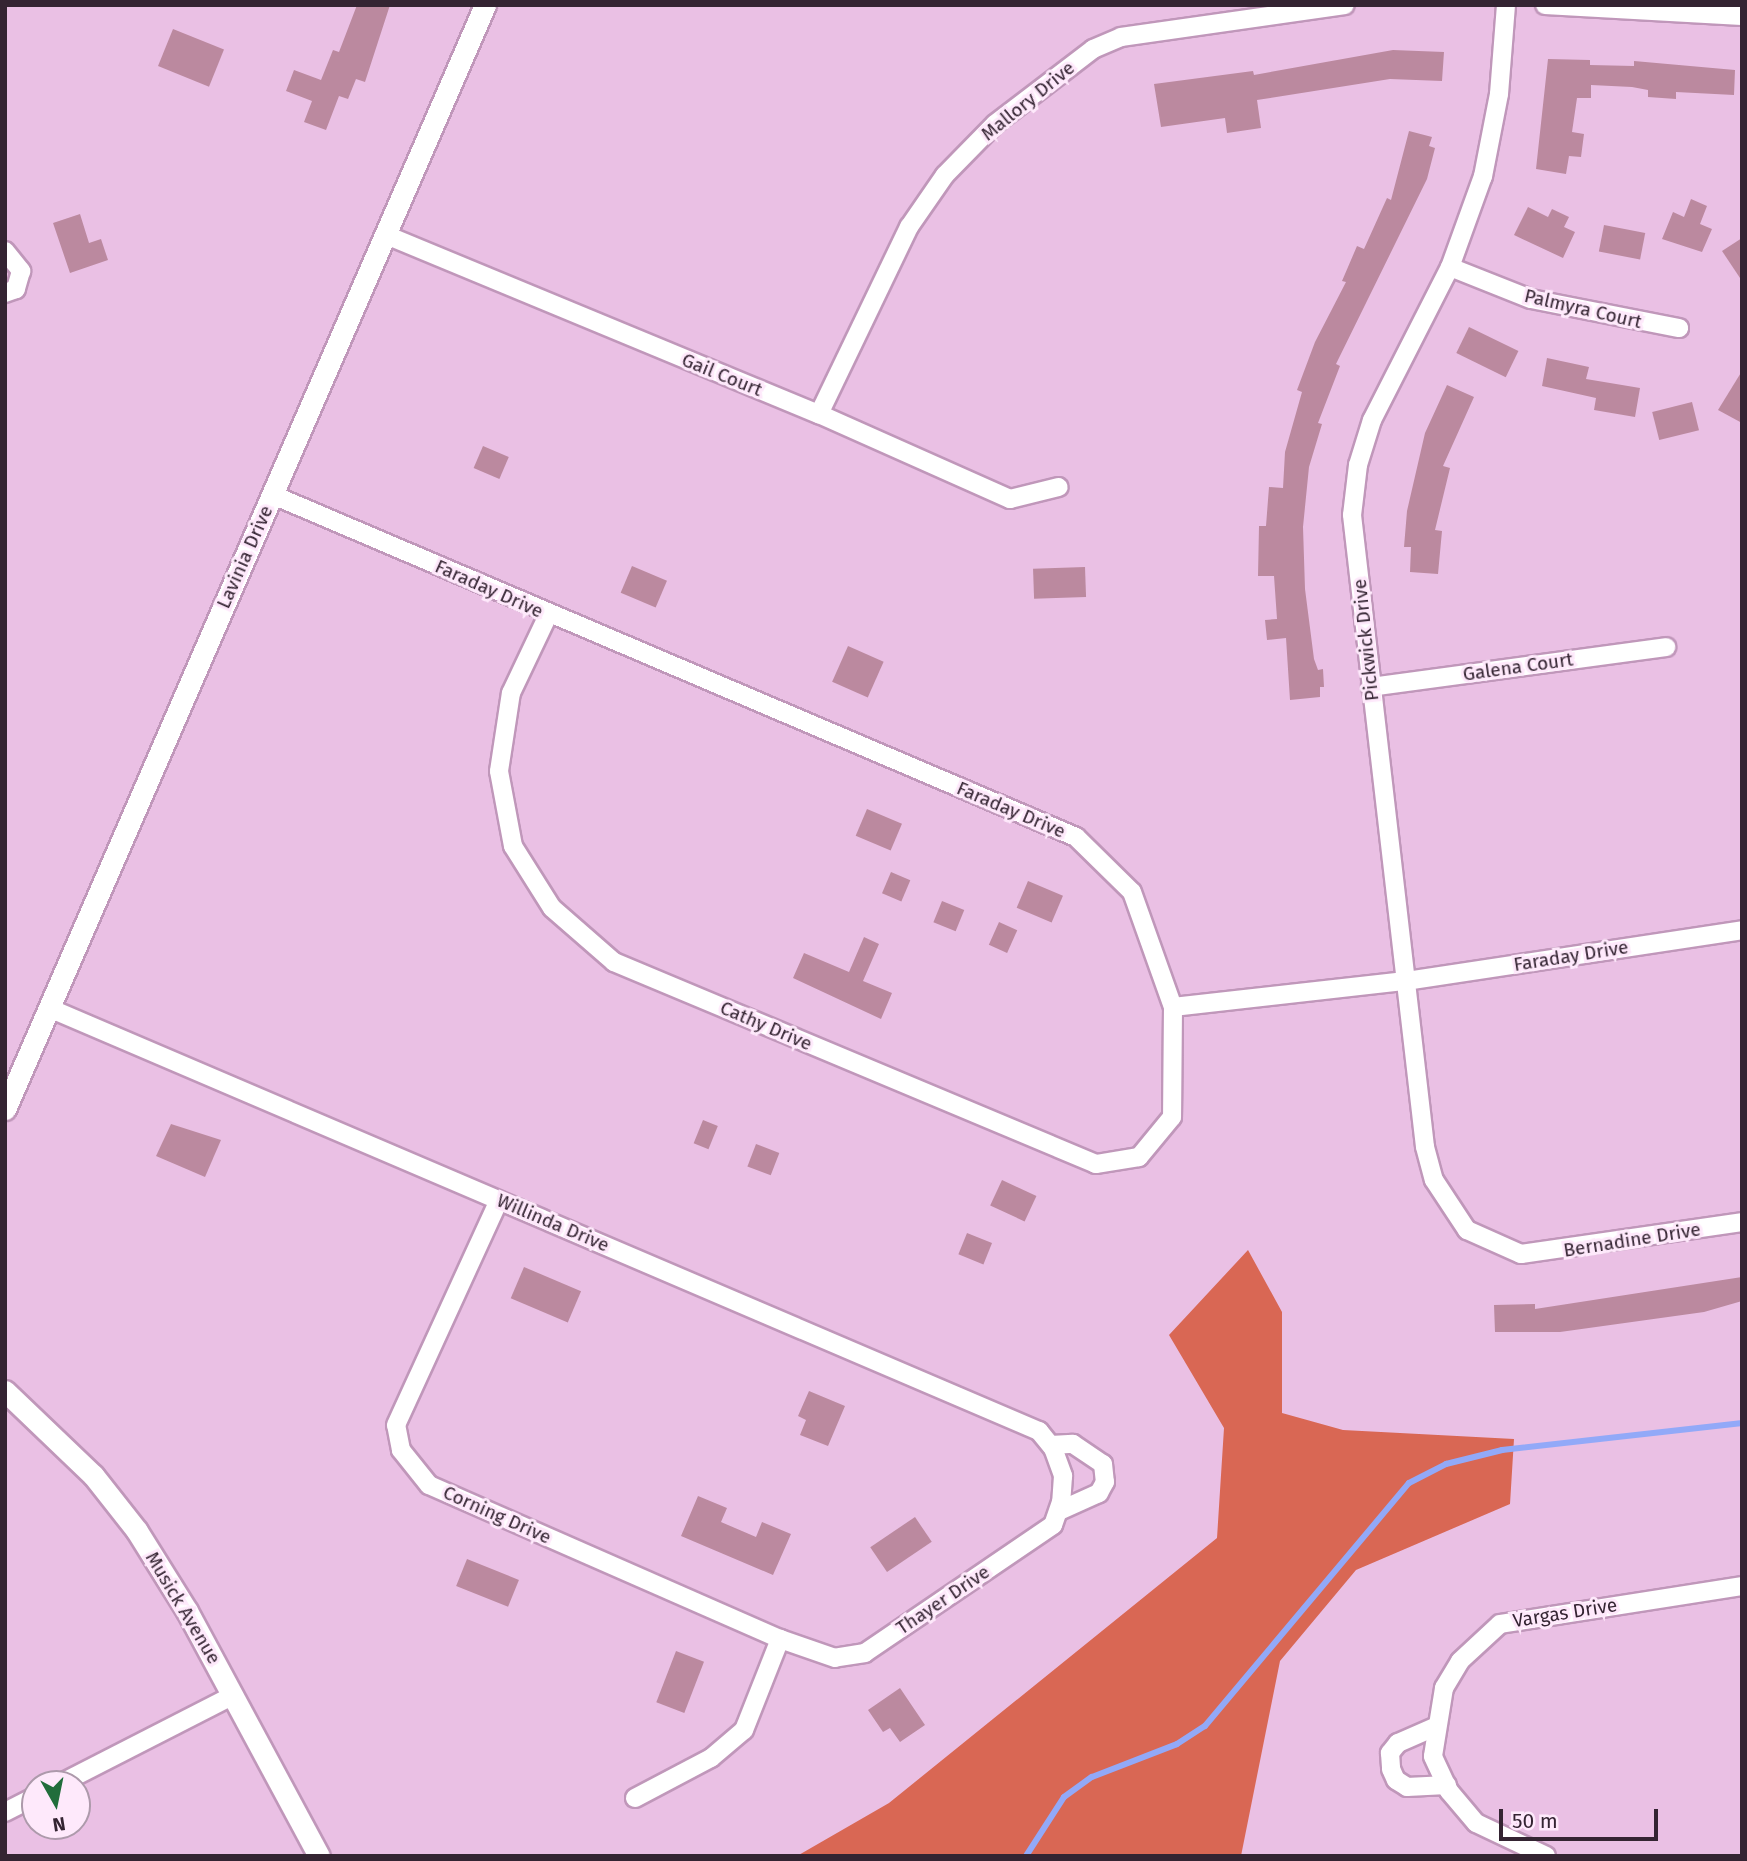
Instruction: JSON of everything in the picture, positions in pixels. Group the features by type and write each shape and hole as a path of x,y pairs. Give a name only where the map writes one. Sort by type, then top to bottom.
{"street":[{"name":"Lavinia Drive","path":"5,1109 485,5"},
{"name":"Mallory Drive","path":"819,414 909,227 946,175 995,124 1093,49 1121,37 1345,5"},
{"name":"Pickwick Drive","path":"1506,5 1499,94 1483,176 1450,267 1373,420 1358,464 1352,515 1424,1147 1434,1180 1467,1230 1521,1254"},
{"path":"1545,5 1742,16"},
{"name":"Gail Court","path":"386,235 819,414 1010,499 1059,486"},
{"path":"5,251 21,271 16,289 5,293"},
{"name":"Palmyra Court","path":"1450,267 1531,299 1679,328"},
{"name":"Faraday Drive","path":"273,495 548,615 1076,838 1132,892 1173,1007 1406,981 1742,930"},
{"name":"Cathy Drive","path":"548,615 510,693 499,772 513,846 552,908 614,962 1096,1164 1139,1157 1172,1117 1173,1007"},
{"name":"Galena Court","path":"1371,687 1666,647"},
{"name":"Willinda Drive","path":"49,1008 1039,1431 1051,1445 1073,1444 1103,1464 1105,1482 1099,1493 1059,1511"},
{"name":"Corning Drive","path":"499,1200 396,1425 401,1450 429,1485 780,1639"},
{"name":"Bernadine Drive","path":"1521,1254 1550,1253 1742,1222"},
{"name":"Musick Avenue","path":"5,1391 67,1448 116,1503 165,1573 234,1695 319,1856"},
{"path":"1051,1445 1063,1476 1059,1511"},
{"name":"Thayer Drive","path":"780,1639 835,1658 865,1653 1052,1525 1059,1511"},
{"name":"Vargas Drive","path":"1447,1785 1433,1756 1444,1688 1460,1661 1500,1624 1742,1586"},
{"path":"635,1798 711,1758 744,1730 780,1639"},
{"path":"87,1770 234,1695"},
{"path":"1437,1726 1398,1743 1390,1753 1391,1769 1396,1780 1407,1787 1447,1785 1476,1823 1546,1856"},
{"path":"5,1812 21,1804"}],"shaded area":[{"path":"1248,1250 1282,1312 1282,1413 1343,1430 1514,1439 1510,1504 1356,1570 1280,1661 1241,1856 797,1856 889,1803 1217,1538 1224,1428 1169,1335"}],"building":[{"path":"357,5 390,5 365,82 356,79 348,99 339,96 326,130 304,122 312,101 286,91 294,70 321,80 333,50 339,52"},
{"path":"173,29 224,50 209,87 158,66"},
{"path":"1393,50 1444,52 1442,81 1390,79 1257,100 1261,128 1227,133 1225,118 1161,127 1154,84 1253,71 1254,75"},
{"path":"1548,59 1590,60 1590,65 1634,66 1634,61 1735,70 1734,95 1676,92 1676,99 1648,97 1648,90 1632,87 1591,85 1591,98 1577,98 1572,132 1584,134 1581,157 1569,156 1566,174 1536,169"},
{"path":"1409,131 1432,137 1429,146 1435,148 1427,179 1336,364 1340,366 1318,423 1322,424 1309,467 1303,527 1305,589 1314,659 1318,670 1323,669 1324,687 1320,687 1320,697 1290,700 1286,638 1267,640 1265,620 1277,619 1274,576 1258,576 1259,526 1266,526 1269,487 1283,488 1285,452 1302,392 1297,390 1315,342 1346,282 1342,281 1357,246 1364,249 1387,198 1391,200"},
{"path":"1691,199 1707,206 1700,224 1712,229 1702,252 1662,239 1673,212 1684,217"},
{"path":"1528,207 1548,217 1552,209 1569,217 1564,227 1575,232 1563,258 1514,235"},
{"path":"80,214 89,243 101,239 108,260 70,273 53,223"},
{"path":"1604,225 1645,233 1640,260 1599,252"},
{"path":"1742,238 1742,281 1722,251"},
{"path":"1469,327 1518,351 1506,377 1456,353"},
{"path":"1547,358 1589,367 1586,379 1640,388 1635,417 1594,410 1596,398 1542,386"},
{"path":"1742,371 1742,423 1718,410"},
{"path":"1447,385 1474,397 1443,466 1450,468 1435,530 1442,531 1438,574 1410,572 1411,547 1404,547 1407,511 1425,433"},
{"path":"1692,402 1699,430 1659,440 1652,412"},
{"path":"483,446 509,457 499,479 474,468"},
{"path":"632,566 667,581 656,608 621,593"},
{"path":"1085,567 1086,597 1034,599 1033,569"},
{"path":"848,646 884,662 868,697 832,682"},
{"path":"867,809 902,824 891,851 856,836"},
{"path":"891,872 910,880 901,901 882,893"},
{"path":"1028,881 1063,896 1052,923 1017,908"},
{"path":"942,901 964,910 956,931 933,922"},
{"path":"999,922 1017,930 1007,953 989,945"},
{"path":"864,937 879,944 863,981 892,993 881,1019 793,978 804,953 849,972"},
{"path":"703,1120 718,1126 708,1149 694,1143"},
{"path":"171,1124 221,1140 205,1177 156,1156"},
{"path":"756,1144 779,1153 771,1175 747,1166"},
{"path":"1002,1180 1036,1196 1025,1221 990,1205"},
{"path":"967,1233 992,1243 983,1264 958,1254"},
{"path":"524,1267 581,1291 568,1323 511,1298"},
{"path":"1742,1277 1742,1301 1704,1312 1560,1332 1495,1332 1494,1305 1535,1304 1535,1309"},
{"path":"809,1391 845,1406 828,1446 800,1435 806,1420 798,1416"},
{"path":"698,1496 727,1508 721,1522 756,1537 762,1522 791,1534 773,1575 681,1536"},
{"path":"915,1517 932,1542 887,1572 870,1547"},
{"path":"467,1559 519,1580 508,1607 456,1586"},
{"path":"676,1651 704,1662 684,1713 656,1702"},
{"path":"900,1688 925,1725 900,1742 890,1728 883,1732 868,1710"}],"waterway":[{"path":"1026,1856 1064,1797 1092,1777 1177,1744 1205,1726 1409,1483 1446,1464 1502,1450 1742,1423"}]}
